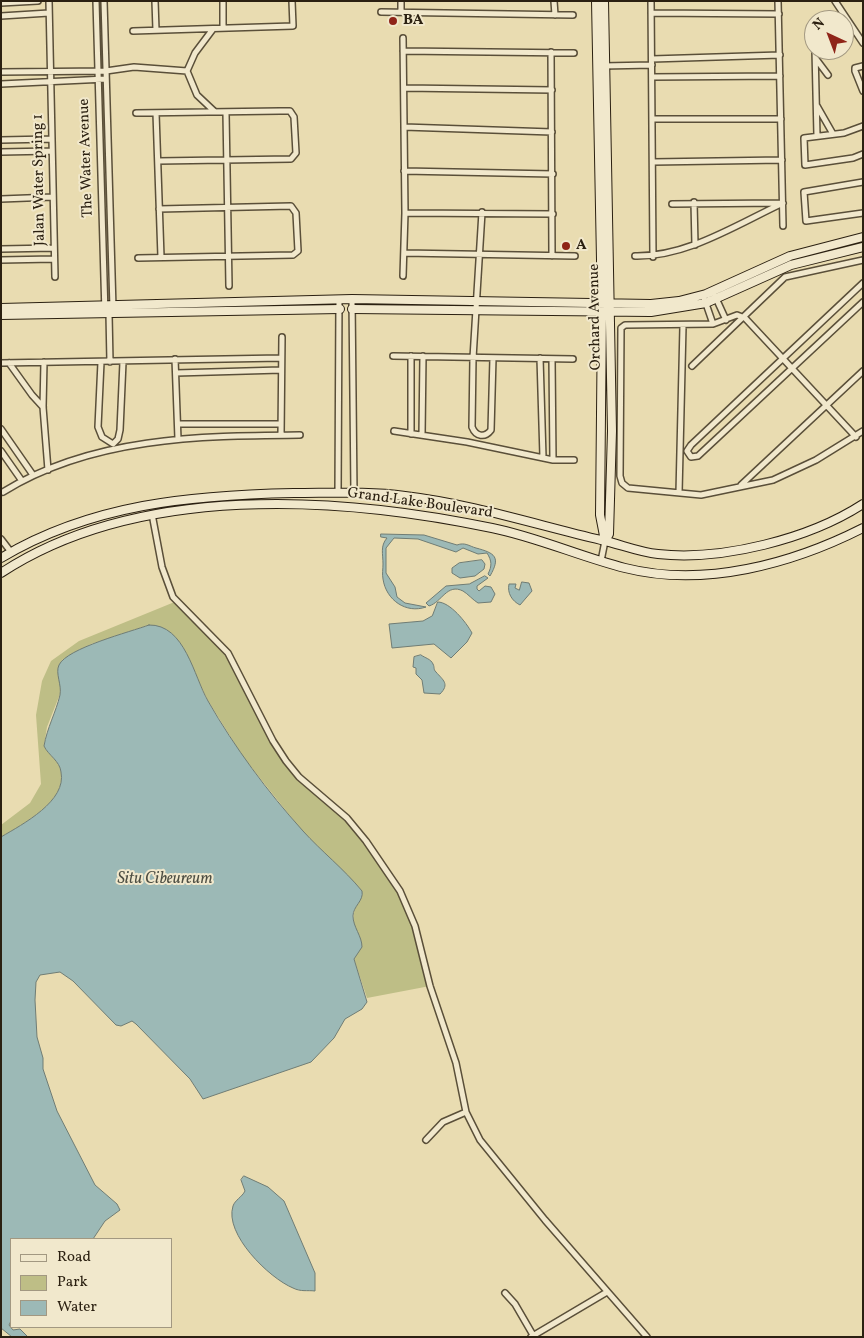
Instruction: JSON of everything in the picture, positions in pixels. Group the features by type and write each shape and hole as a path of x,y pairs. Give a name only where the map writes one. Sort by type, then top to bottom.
{"street":[{"path":"1,3 38,1"},
{"name":"Jalan Water Spring 1","path":"49,1 55,277"},
{"name":"The Water Avenue","path":"96,1 102,272 104,305 109,314"},
{"name":"The Water Avenue","path":"104,1 113,304 109,314"},
{"path":"155,1 156,30"},
{"path":"222,1 223,28"},
{"path":"133,31 293,26 292,1"},
{"path":"401,1 401,12"},
{"path":"554,1 555,14"},
{"name":"Orchard Avenue","path":"596,1 601,66 606,308 612,431 609,534 605,540"},
{"name":"Orchard Avenue","path":"601,66 604,1"},
{"path":"651,1 653,257"},
{"path":"778,1 783,226"},
{"path":"836,1 863,43"},
{"path":"381,12 573,15"},
{"path":"1,16 49,13"},
{"path":"652,13 779,14"},
{"path":"213,28 195,53 187,70 197,95 214,111"},
{"path":"403,38 405,213 403,276"},
{"path":"403,51 574,53"},
{"path":"551,52 552,256"},
{"path":"652,59 780,54"},
{"path":"816,60 817,136"},
{"path":"817,60 828,76"},
{"path":"601,66 652,65"},
{"path":"863,66 855,68 863,90"},
{"path":"1,72 106,71 134,67 187,70"},
{"path":"652,77 780,76"},
{"path":"1,84 106,79"},
{"path":"404,88 552,90"},
{"path":"817,106 833,134"},
{"path":"136,113 290,111 294,117 296,153 291,160 158,161"},
{"path":"156,113 161,257"},
{"path":"226,113 227,258 229,286"},
{"path":"652,119 781,119"},
{"path":"863,126 833,134 804,138 805,165 853,158 863,154"},
{"path":"404,128 552,132"},
{"path":"1,140 51,138"},
{"path":"1,152 52,151"},
{"path":"652,162 782,160"},
{"path":"404,171 553,174"},
{"path":"863,182 804,192 806,221 863,213"},
{"path":"1,199 53,197"},
{"path":"672,204 694,202 782,203"},
{"path":"694,202 695,245"},
{"path":"635,256 653,257 695,245 782,203"},
{"path":"138,258 227,258 293,255 298,251 296,213 291,206 160,209"},
{"path":"405,213 482,212 553,214"},
{"path":"482,212 473,358 472,427 474,432 481,436 486,435 492,430 493,358"},
{"path":"606,308 651,304 703,294 790,256 863,237"},
{"path":"1,308 352,299 606,308 651,312 706,303 791,265 863,247"},
{"path":"1,249 54,248"},
{"path":"404,253 479,256 575,256"},
{"path":"1,260 54,259"},
{"path":"692,366 745,318 785,277 863,260"},
{"path":"102,272 112,272"},
{"path":"863,283 691,445 687,451 691,457 698,456 863,302"},
{"path":"713,290 726,320"},
{"path":"703,294 713,324"},
{"path":"352,299 354,493"},
{"path":"338,493 339,300"},
{"path":"1,315 340,309 476,304"},
{"name":"Orchard Avenue","path":"601,561 605,540 600,515 606,308"},
{"path":"109,314 110,362"},
{"path":"856,437 745,318 737,315 713,324 683,326 622,326 620,476 622,483 628,488 701,495 773,480 816,460 856,437 863,431"},
{"path":"679,493 683,326"},
{"path":"281,436 282,337"},
{"path":"392,356 573,359"},
{"path":"411,356 411,434"},
{"path":"422,435 423,356"},
{"path":"1,363 281,358"},
{"path":"540,358 543,456"},
{"path":"175,359 178,439"},
{"path":"552,359 553,460"},
{"path":"44,362 44,407 48,470"},
{"path":"101,362 98,427 102,437 113,444 118,439 120,430 123,362"},
{"path":"9,363 32,395 44,407"},
{"path":"176,373 281,370"},
{"path":"740,486 863,371"},
{"path":"178,424 281,424"},
{"path":"1,429 33,475"},
{"path":"394,431 543,456 553,460 574,460"},
{"path":"3,492 33,475 88,455 178,439 300,435"},
{"path":"1,451 22,481"},
{"path":"321,493 321,505"},
{"name":"Grand Lake Boulevard","path":"4,555 68,527 139,505 220,496 354,493 405,496 448,503 657,554 706,554 767,543 796,535 829,522 863,504"},
{"path":"375,510 376,494"},
{"name":"Grand Lake Boulevard","path":"1,573 42,549 121,521 152,514 225,507 321,505 375,510 495,528 601,561 656,574 710,573 773,563 801,556 863,528"},
{"path":"152,514 167,586 173,597 228,653 273,741 299,777 347,818 400,891 415,926 430,986 456,1063 466,1112 487,1150 647,1337"},
{"path":"1,539 4,555"},
{"path":"426,1140 443,1122 466,1112"},
{"path":"505,1293 515,1304 532,1336 607,1292"}],"green space":[{"path":"177,601 228,653 273,741 299,777 347,818 366,841 410,911 430,986 367,998 354,959 360,949 354,926 354,913 362,891 303,832 243,757 207,699 181,645 149,625 91,644 62,660 60,694 47,727 44,746 60,768 61,783 57,793 42,811 1,837 1,825 30,803 41,784 36,715 42,681 51,661 79,641"}],"water":[{"path":"381,534 424,535 457,545 467,545 492,554 495,564 490,576 488,574 491,561 487,553 478,554 463,548 456,552 418,539 394,538 386,548 386,573 395,587 397,597 405,603 426,607 411,609 398,604 385,587 382,550 387,538 381,537"},
{"path":"482,560 485,564 484,569 475,576 460,578 452,573 452,568 459,563"},
{"path":"485,576 488,578 477,586 477,589 479,591 485,586 491,587 495,594 491,602 478,603 465,592 453,589 434,604 429,606 426,603 446,586 469,584"},
{"path":"522,582 529,583 532,591 520,605 511,596 509,584 516,584 515,588 519,590"},
{"path":"438,602 448,605 457,613 472,633 467,642 451,658 434,644 392,648 389,624 423,621 432,616"},
{"name":"Situ Cibeureum","path":"149,625 161,627 180,642 208,701 252,769 303,831 362,891 353,916 362,947 354,959 367,1002 362,1009 345,1019 334,1038 311,1062 203,1099 190,1079 136,1024 132,1021 121,1026 116,1025 73,981 60,972 40,975 36,982 35,1000 37,1037 43,1058 43,1069 57,1111 95,1185 117,1204 120,1210 105,1221 94,1238 10,1238 9,1325 13,1330 20,1329 28,1337 12,1337 1,1328 1,837 42,811 57,793 61,783 60,768 44,746 60,695 59,665 64,659 74,653 114,636"},
{"path":"421,655 432,662 435,671 444,682 445,687 440,694 424,693 422,680 416,674 416,668 413,667 414,657"},
{"path":"244,1176 268,1187 284,1201 315,1273 315,1291 299,1290 283,1283 261,1265 242,1242 235,1229 232,1217 234,1204 245,1191 241,1180"}],"place":[{"name":"BA","path":"393,21"},
{"name":"A","path":"566,246"}]}
